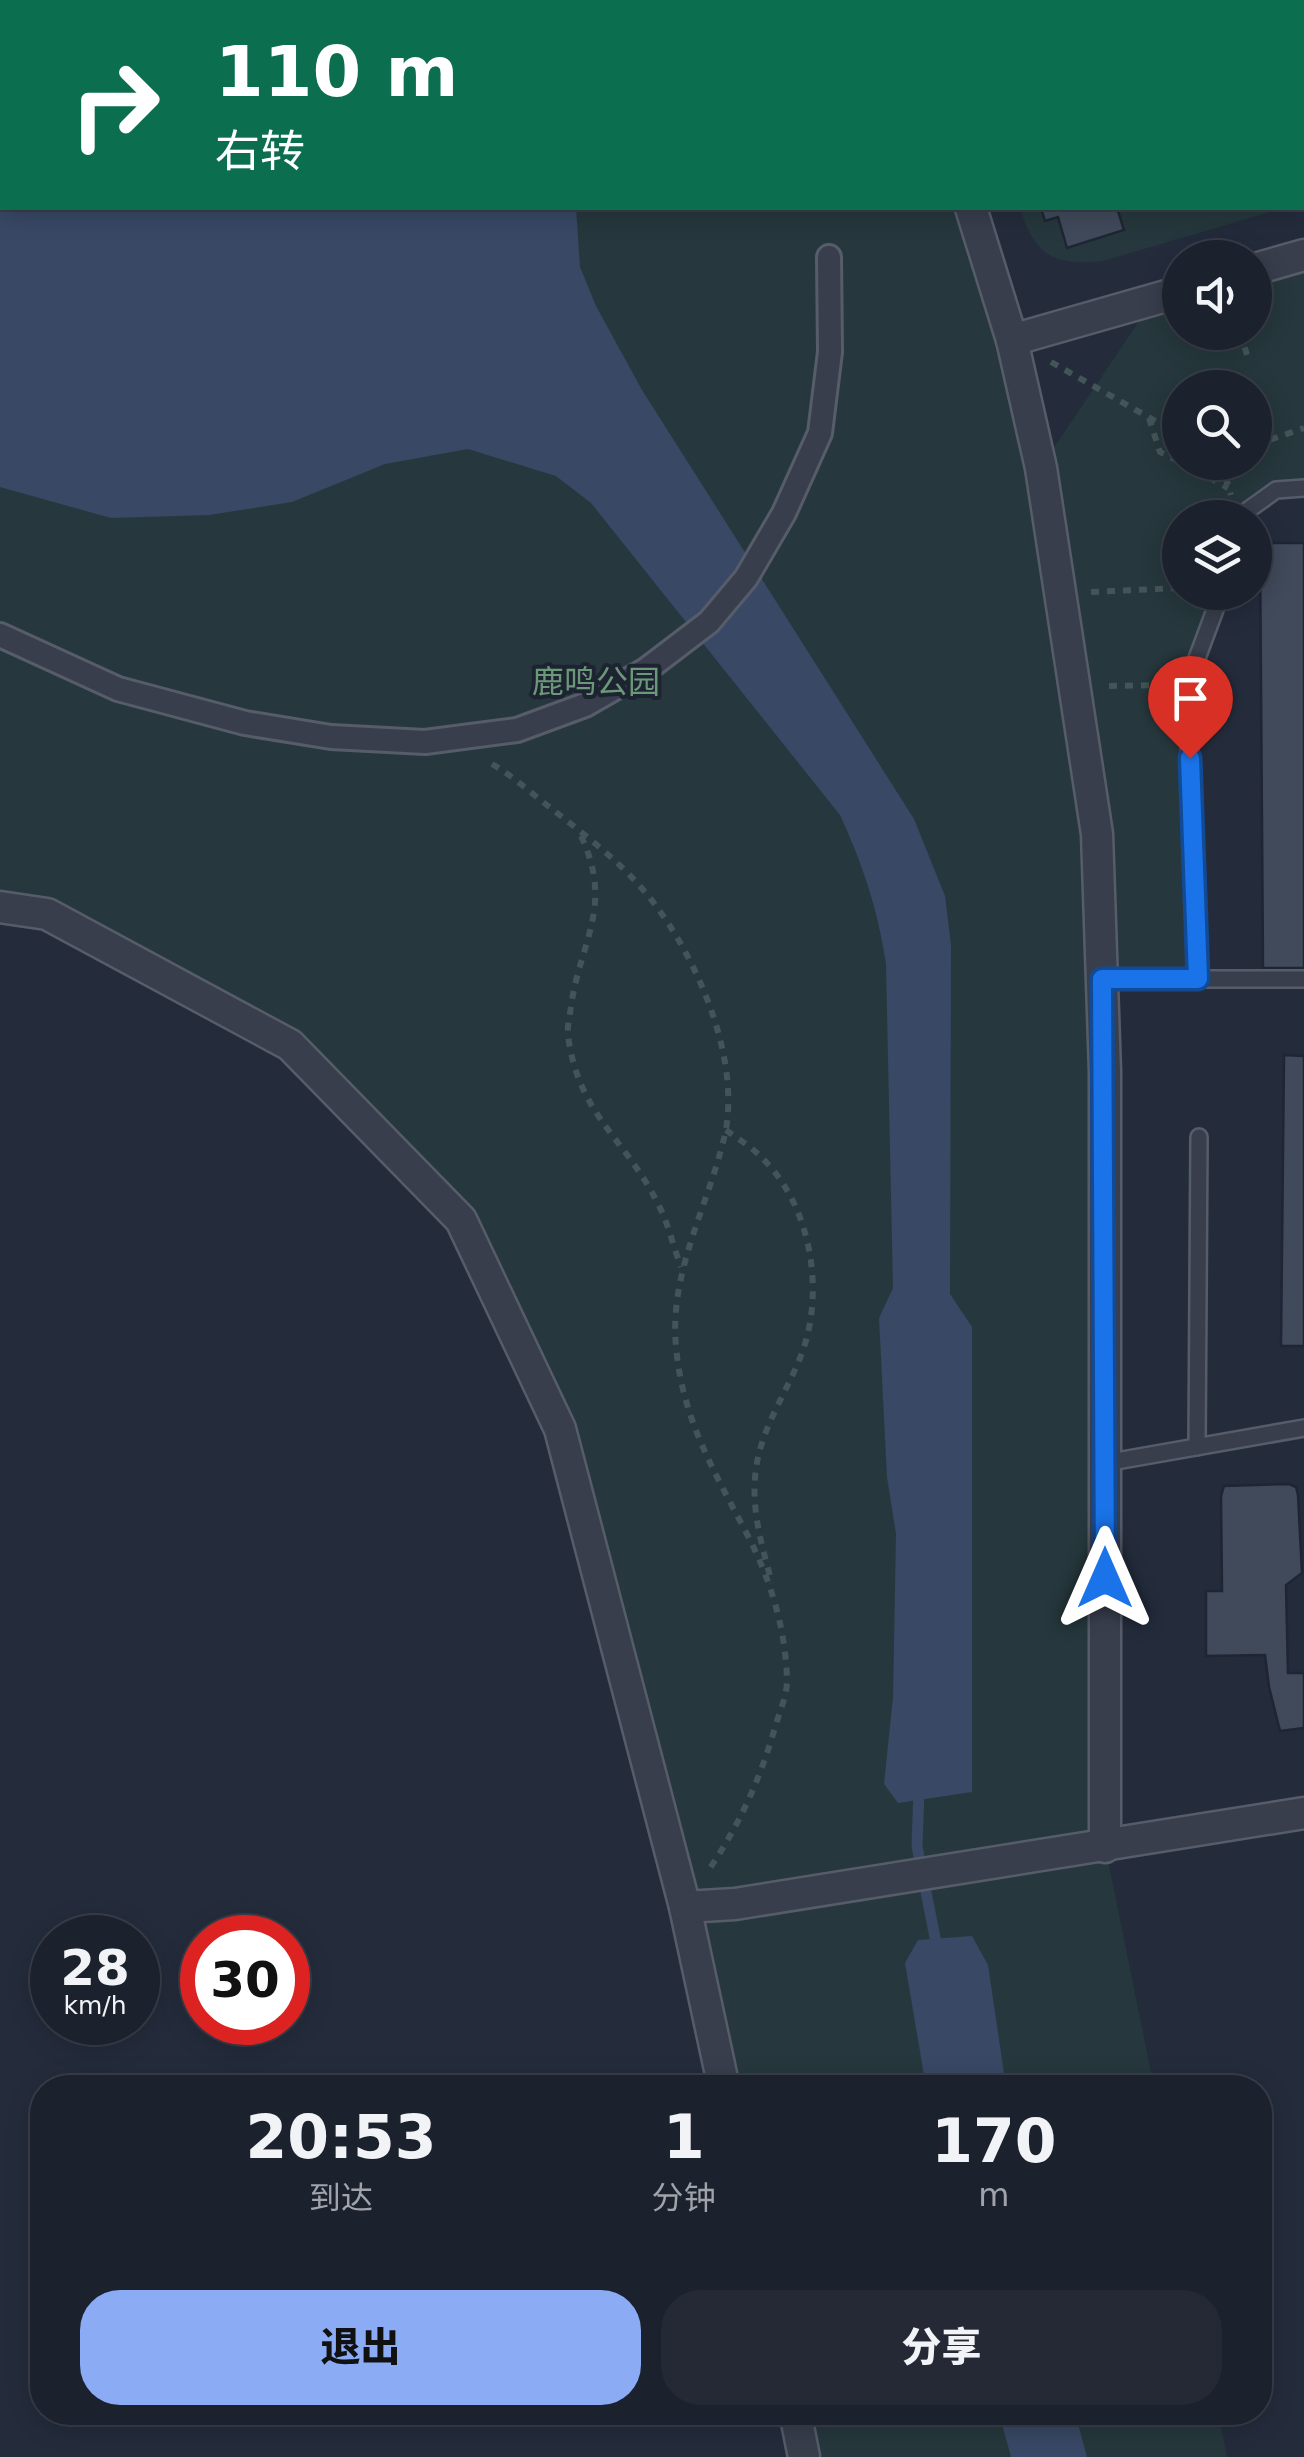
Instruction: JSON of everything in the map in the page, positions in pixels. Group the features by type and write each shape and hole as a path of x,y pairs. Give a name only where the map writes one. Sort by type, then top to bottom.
{"street":[{"path":"972,210 1012,340 1041,468 1097,834 1102,979 1106,1846"},
{"path":"1272,264 1304,255"},
{"path":"0,635 118,689 244,723 330,737 426,742 517,730 586,705 646,670 709,622 746,578 784,513 820,433 830,352 829,256"},
{"path":"1012,340 1162,297"},
{"path":"0,907 47,914 290,1045 461,1220 560,1429 685,1907 721,2075"},
{"path":"685,1907 735,1904 1304,1812"},
{"path":"797,2425 804,2457"}],"lane":[{"path":"1262,500 1276,490 1304,488"},
{"path":"1198,979 1188,685 1215,610"},
{"path":"1102,979 1304,979"},
{"path":"1196,1447 1199,1137"},
{"path":"1105,1463 1304,1428"}],"path":[{"path":"1012,340 1162,425"},
{"path":"1245,350 1247,356"},
{"path":"1149,418 1162,453"},
{"path":"1272,439 1304,428"},
{"path":"1214,480 1229,488"},
{"path":"1062,593 1162,589"},
{"path":"1075,686 1188,685"},
{"path":"448,739 502,770 637,883 672,928 702,982 719,1034 726,1076 726,1130 681,1268 676,1345 692,1427 750,1539 779,1609"},
{"path":"577,830 593,862 597,901 589,942 575,982 567,1032 577,1081 598,1121 628,1156 658,1203 681,1268"},
{"path":"685,1907 738,1826 764,1766 788,1685 779,1609 758,1534 754,1478 770,1416 801,1356 814,1296 808,1248 793,1201 764,1158 726,1130"}],"green space":[{"name":"鹿鸣公园","path":"0,210 972,210 1041,467 1154,299 1162,297 1162,350 1272,350 1272,264 1304,255 1304,488 1276,490 1262,500 1162,500 1162,610 1211,610 1187,685 1198,979 1103,979 1105,1846 1152,2075 721,2075 560,1429 461,1220 290,1045 0,907"},
{"path":"1021,210 1277,210 1175,240 1162,240 1162,244 1103,261 1059,259 1048,254 1032,237"},
{"path":"797,2425 1220,2425 1227,2457 804,2457"}],"water":[{"path":"0,210 576,210 580,267 596,306 642,390 914,819 945,896 951,945 950,1294 972,1327 972,1792 898,1803 884,1784 893,1697 896,1534 887,1477 879,1318 893,1288 886,964 869,888 840,815 591,503 556,476 468,449 385,464 292,502 209,515 111,518 0,487"},
{"path":"972,1936 988,1965 1004,2075 924,2075 905,1963 918,1940"},
{"path":"1002,2425 1078,2425 1087,2457 1011,2457"}],"building":[{"path":"1042,210 1118,210 1124,230 1067,248 1058,217 1045,221"},
{"path":"1272,543 1304,543 1304,968 1263,968 1260,610 1272,610"},
{"path":"1284,1055 1304,1056 1304,1346 1281,1346"},
{"path":"1224,1486 1296,1487 1298,1495 1302,1573 1286,1585 1288,1673 1304,1673 1304,1728 1280,1731 1265,1655 1206,1656 1206,1591 1222,1591"}],"waterway":[{"path":"919,1789 917,1846 938,1953"}],"route":[{"path":"1105,1578 1102,979 1198,979 1190,758"}]}
